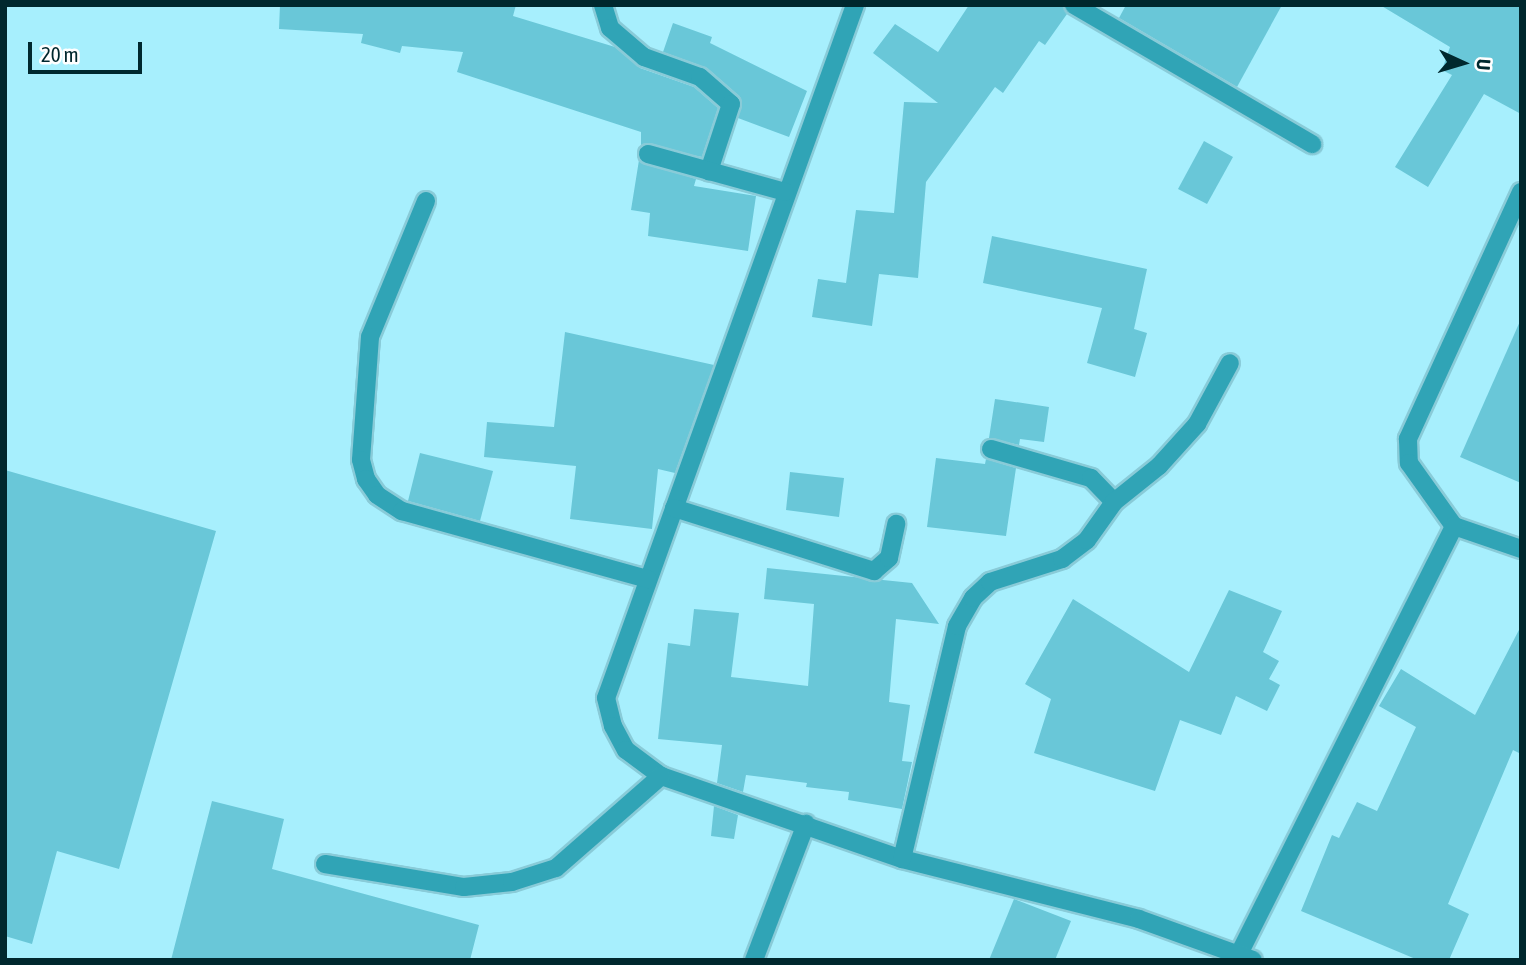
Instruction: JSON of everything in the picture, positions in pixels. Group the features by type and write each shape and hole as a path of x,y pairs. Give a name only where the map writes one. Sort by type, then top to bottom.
{"street":[{"path":"603,5 610,28 644,57 700,78 731,104 709,171"},
{"path":"855,5 785,192 606,698 626,750 661,776 902,859 1139,919 1246,957 1454,526"},
{"path":"1074,5 1312,144"},
{"path":"648,154 785,192"},
{"path":"1521,192 1409,439 1409,463 1454,526 1521,549"},
{"path":"426,201 370,337 361,460 366,479 377,495 402,511 648,579"},
{"path":"902,859 957,626 973,598 990,582 1062,559 1087,540 1114,502 1159,466 1197,424 1230,363"},
{"path":"991,449 1091,478 1114,502"},
{"path":"674,508 874,571 889,558 896,524"},
{"path":"325,864 464,887 512,882 556,868 661,776"},
{"path":"754,960 806,824"}],"building":[{"path":"280,5 516,5 513,16 615,47 640,68 694,87 718,108 702,157 641,145 641,132 457,72 463,52 402,46 400,53 361,43 363,34 279,29"},
{"path":"969,5 1063,5 1067,14 1045,45 1039,41 1003,93 995,87 926,182 918,278 879,274 872,326 812,317 818,279 846,283 856,210 894,213 904,102 938,103 873,53 895,24 938,52"},
{"path":"1126,5 1282,5 1237,87 1119,18"},
{"path":"1380,5 1521,5 1521,114 1484,94 1428,187 1395,167 1452,75 1442,70 1450,47"},
{"path":"673,23 712,37 710,43 807,91 789,137 738,118 739,96 707,68 663,52"},
{"path":"1204,141 1233,157 1207,204 1178,189"},
{"path":"639,160 696,179 694,186 756,196 748,251 648,236 650,213 631,210"},
{"path":"992,236 1147,269 1134,329 1147,333 1135,377 1087,363 1102,308 983,283"},
{"path":"1521,319 1521,483 1460,457"},
{"path":"565,332 714,365 675,473 658,469 652,529 570,519 576,466 484,457 487,422 554,427"},
{"path":"995,399 1049,407 1044,442 1020,439 1019,445 989,438"},
{"path":"420,453 493,471 480,521 408,501"},
{"path":"936,458 985,464 986,459 1016,468 1006,536 927,527"},
{"path":"5,470 216,531 119,869 57,851 32,944 5,936"},
{"path":"790,472 844,478 839,517 786,510"},
{"path":"767,568 912,583 939,624 896,619 889,702 910,705 902,761 912,762 902,809 848,800 849,792 746,775 743,792 717,783 722,745 658,739 668,643 690,646 694,609 739,613 731,677 808,686 814,604 764,599"},
{"path":"1229,590 1282,611 1263,652 1279,661 1269,679 1280,685 1267,711 1236,696 1221,735 1180,720 1155,791 1034,753 1051,699 1025,684 1073,599 1189,672"},
{"path":"1521,626 1521,754 1513,750 1448,904 1469,914 1449,960 1418,960 1301,911 1332,835 1339,838 1357,802 1377,811 1416,727 1379,706 1401,669 1475,715"},
{"path":"212,801 284,819 272,869 479,925 470,960 171,960"},
{"path":"714,806 738,815 734,839 711,836"},
{"path":"1014,899 1071,921 1055,960 989,960"}]}
